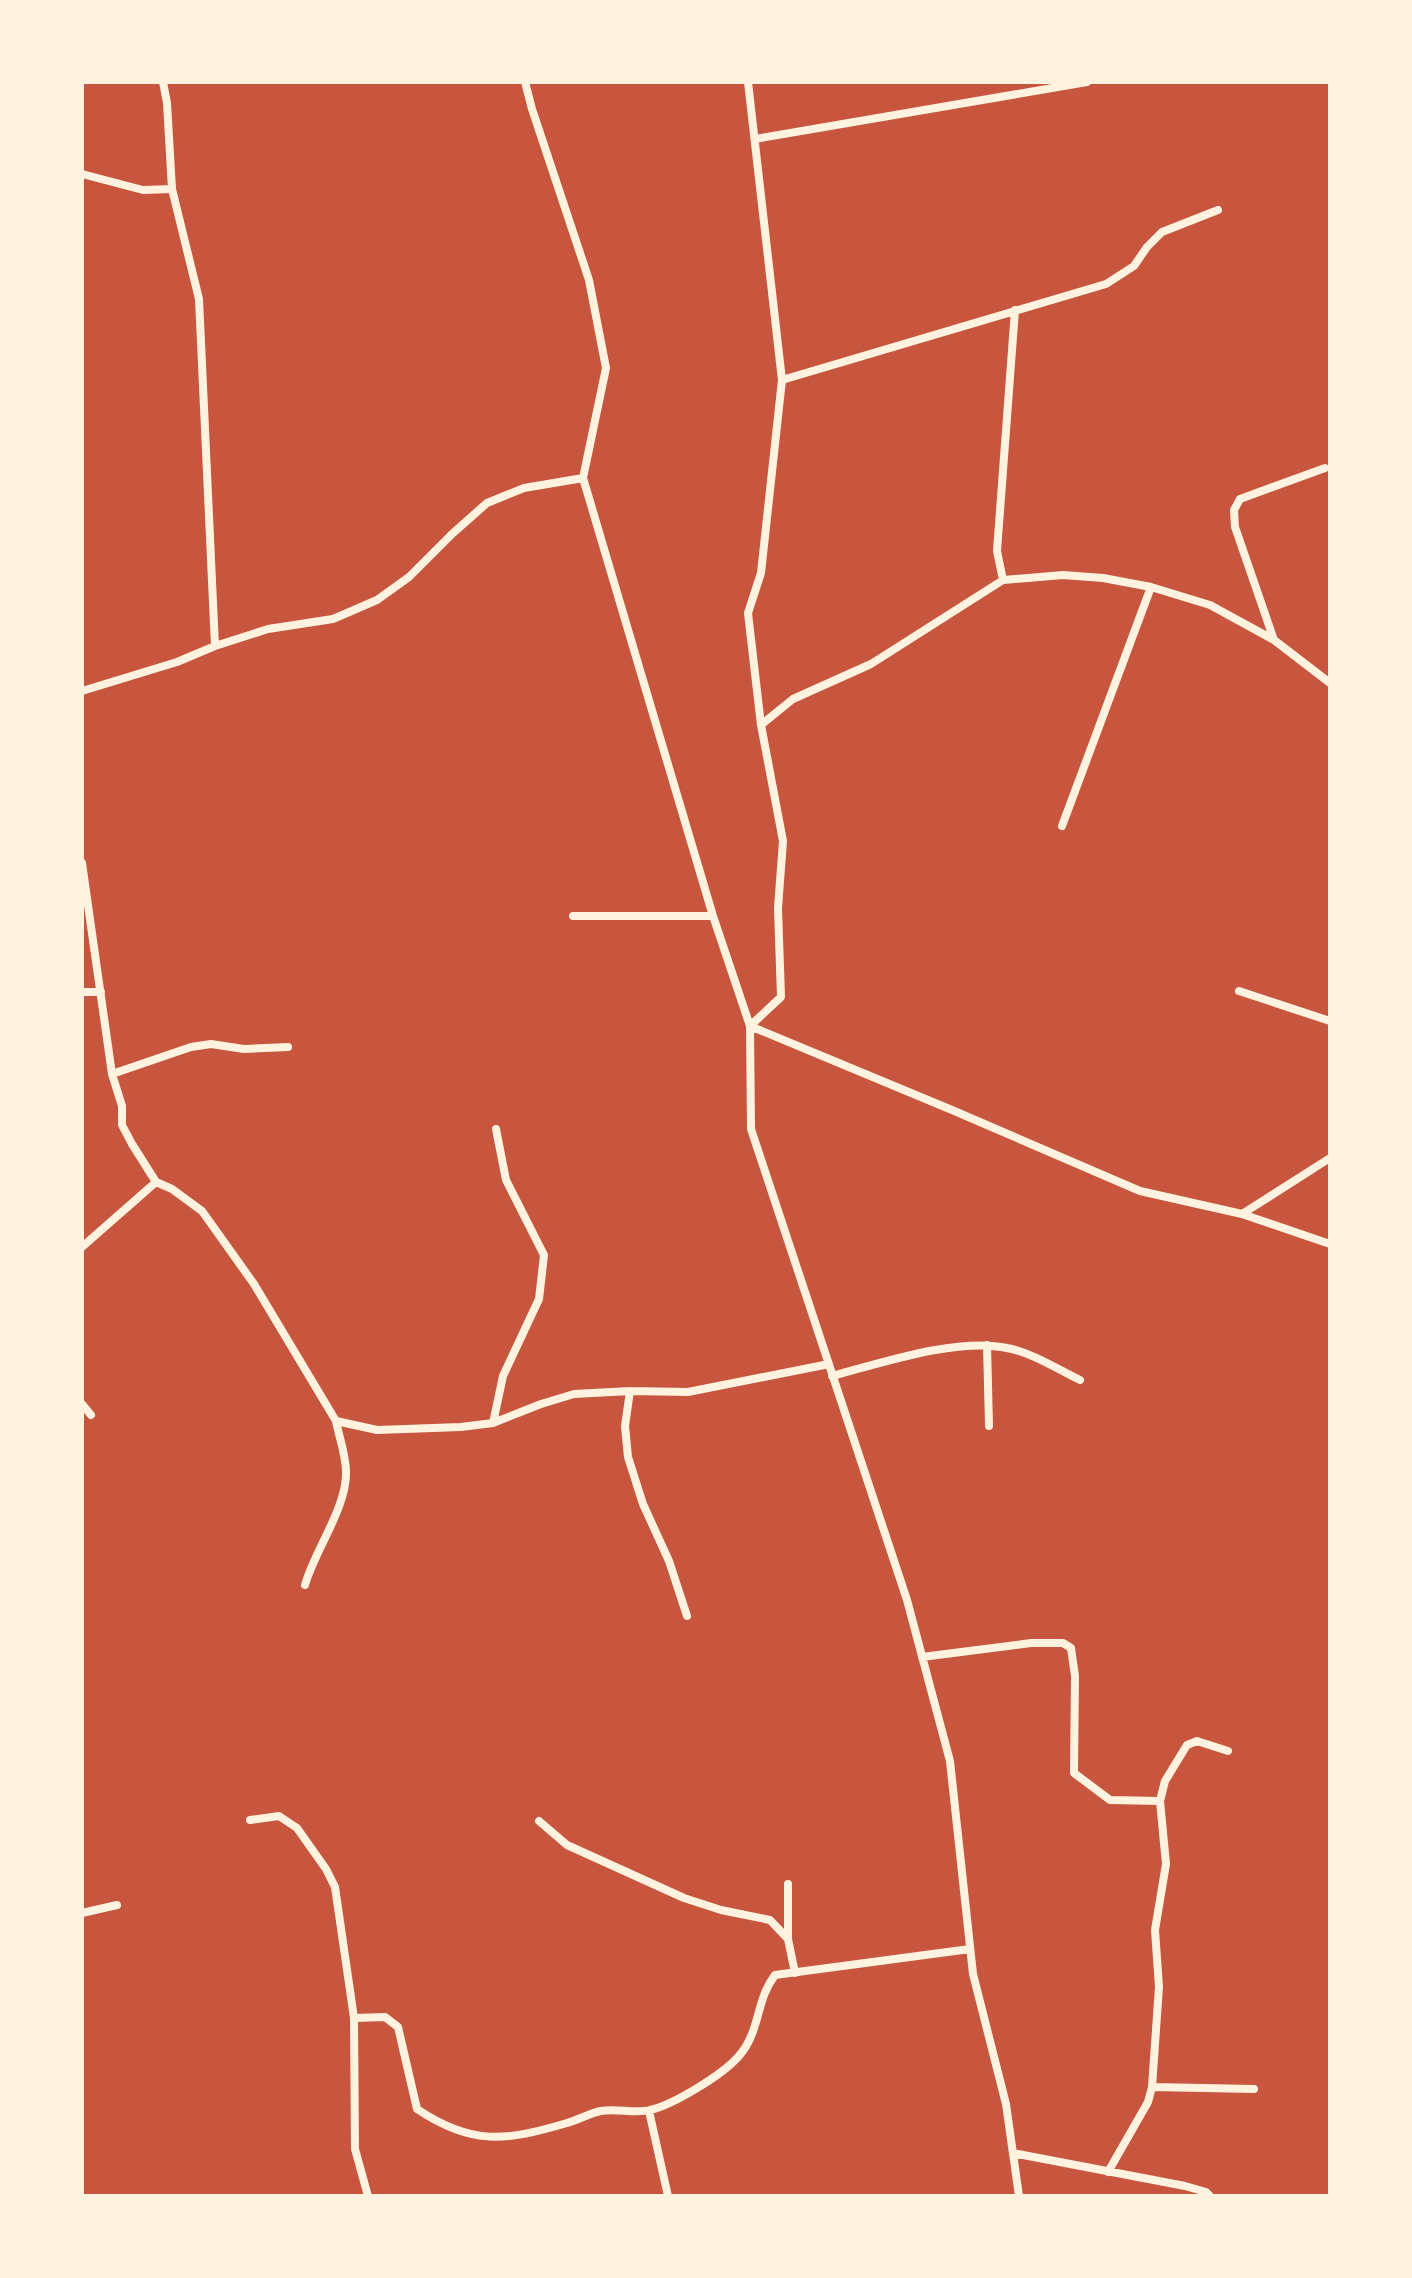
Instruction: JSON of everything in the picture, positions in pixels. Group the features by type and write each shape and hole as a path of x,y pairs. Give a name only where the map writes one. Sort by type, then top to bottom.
{"street":[{"path":"163,82 172,189 199,299 215,646"},
{"path":"525,82 589,280 606,368 583,478 713,916 750,1026 751,1129 907,1600 950,1761 973,1974 1006,2104 1019,2196"},
{"path":"748,82 782,380 761,573 748,613 761,725 783,841 778,908 781,997 750,1026"},
{"path":"755,139 1087,82"},
{"path":"82,174 143,190 172,189"},
{"path":"782,380 1106,284 1134,266 1162,232 1218,210"},
{"path":"1003,580 997,551 1015,310"},
{"path":"1274,640 1235,527 1234,510 1240,499 1325,468"},
{"path":"82,691 177,662 268,629 333,619 377,600 409,577 487,503 524,488 583,478"},
{"path":"761,725 793,699 871,664 1003,580 1063,575 1103,578 1151,587 1210,605 1274,640 1329,679"},
{"path":"1062,826 1151,587"},
{"path":"82,863 112,1074 122,1106 122,1125 156,1182 172,1189 202,1211 254,1284 336,1421 346,1470 344,1493 309,1569 305,1585"},
{"path":"573,916 713,916"},
{"path":"1239,991 1330,1021"},
{"path":"82,992 101,992"},
{"path":"750,1026 1140,1191 1242,1214 1330,1244"},
{"path":"112,1074 191,1047 211,1044 244,1049 288,1047"},
{"path":"493,1423 503,1376 539,1299 544,1255 506,1180 496,1129"},
{"path":"1242,1214 1330,1158"},
{"path":"82,1247 156,1182"},
{"path":"832,1376 920,1353 987,1345 1025,1353 1080,1380"},
{"path":"987,1345 989,1426"},
{"path":"336,1421 377,1430 461,1427 493,1423 574,1394 688,1392 829,1364"},
{"path":"630,1391 625,1426 628,1457 687,1616"},
{"path":"82,1404 91,1415"},
{"path":"922,1657 1031,1643 1063,1643 1071,1648 1075,1676 1074,1773 1110,1800 1160,1801"},
{"path":"1108,2172 1148,2102 1152,2087 1159,1987 1155,1930 1166,1864 1160,1801 1165,1781 1187,1745 1197,1741 1228,1751"},
{"path":"250,1820 279,1816 297,1828 335,1887 354,2018 355,2149 368,2196"},
{"path":"539,1821 567,1845 684,1898 721,1910 770,1920 788,1939"},
{"path":"788,1884 788,1939 795,1973"},
{"path":"82,1913 117,1905"},
{"path":"354,2018 385,2017 398,2027 417,2109 438,2124 464,2134 493,2139 532,2133 600,2111 649,2111 691,2092 736,2059 752,2040 766,1986 775,1975 970,1949"},
{"path":"1152,2087 1254,2089"},
{"path":"649,2111 668,2196"},
{"path":"1013,2153 1185,2186 1210,2196"}]}
